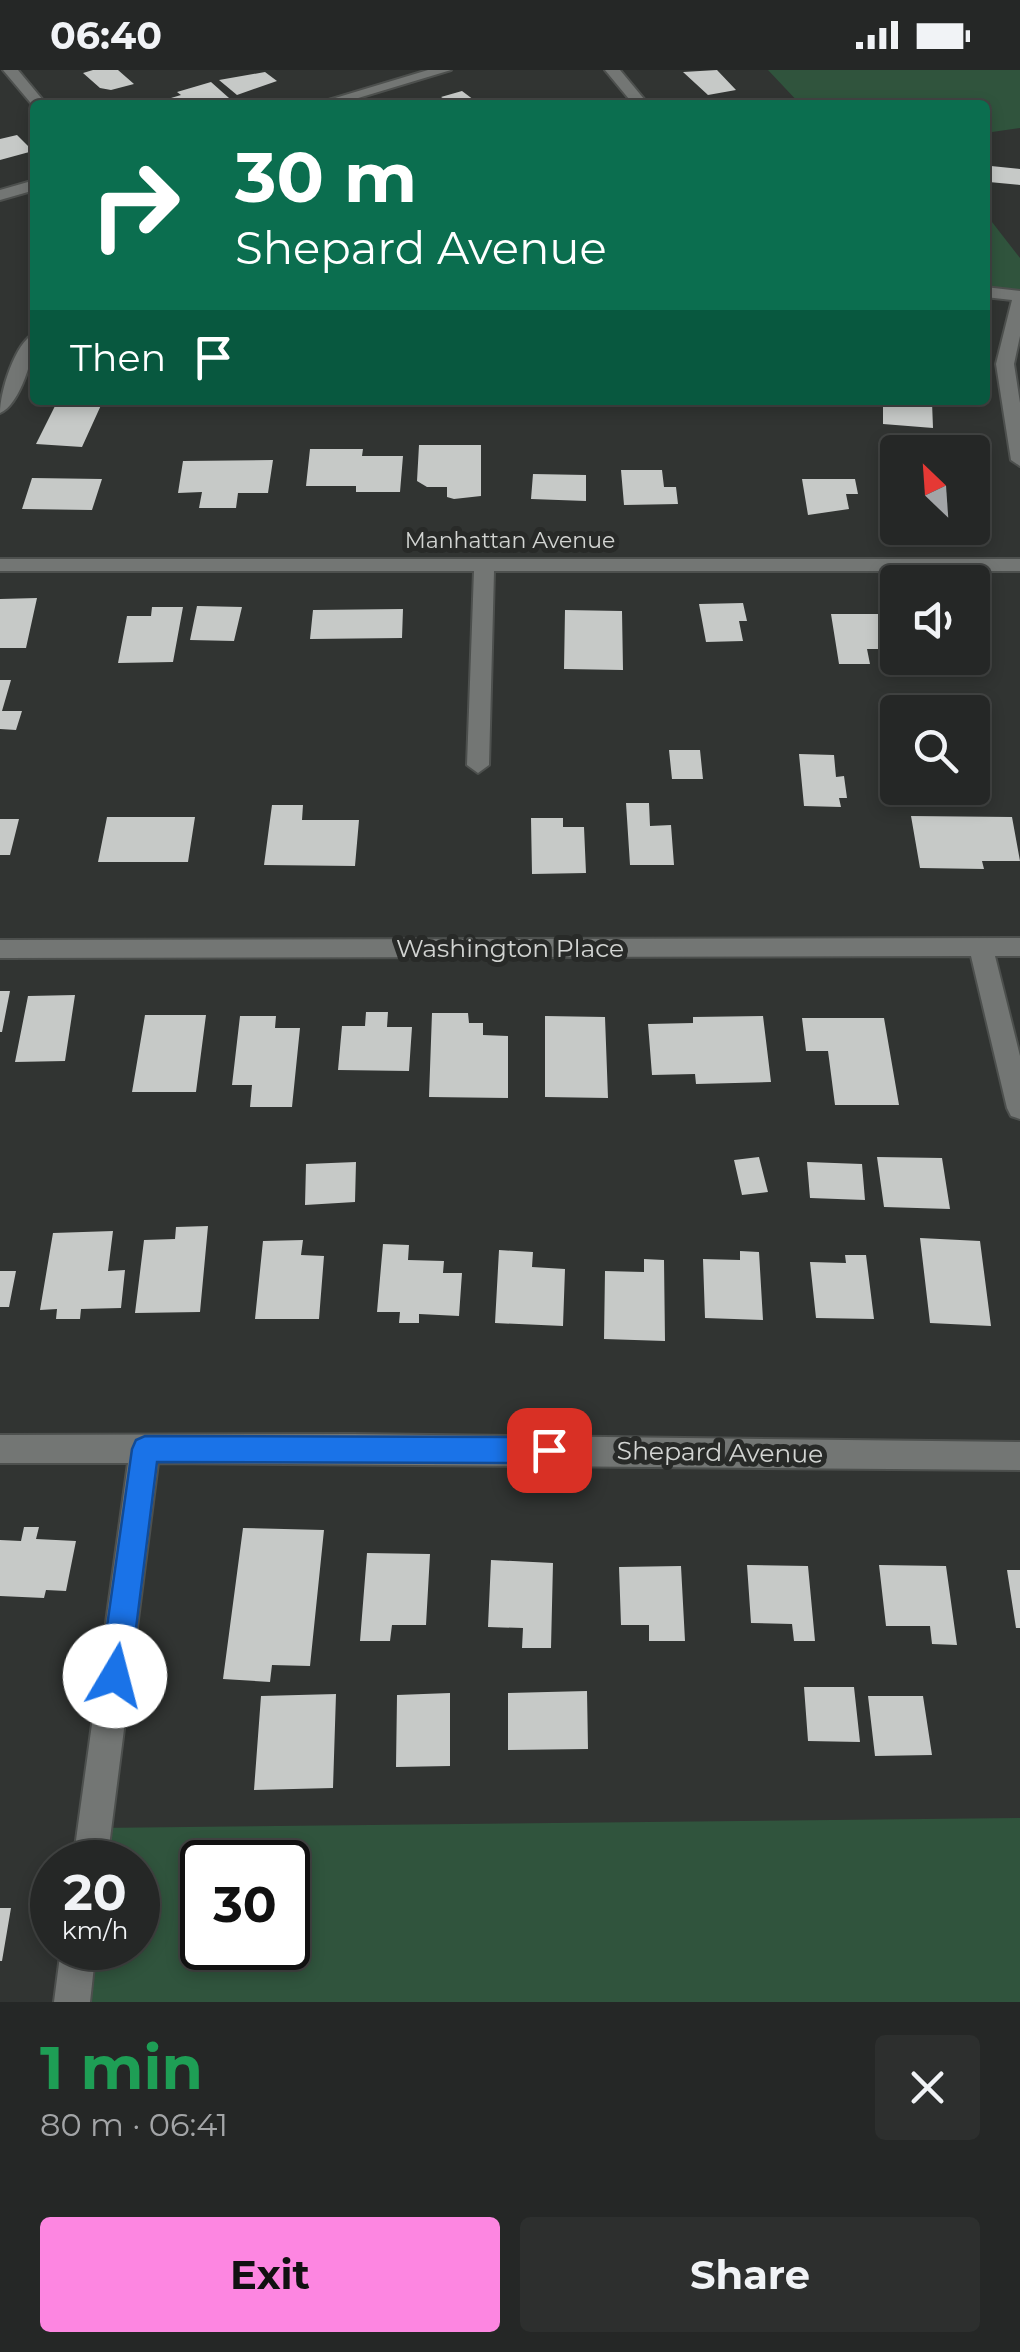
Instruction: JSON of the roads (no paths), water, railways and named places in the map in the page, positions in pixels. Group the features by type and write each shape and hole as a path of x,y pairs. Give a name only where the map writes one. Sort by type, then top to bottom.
{"street":[{"path":"10,70 36,100"},
{"path":"337,100 444,70"},
{"path":"612,70 638,100"},
{"path":"0,195 30,186"},
{"path":"990,293 1020,298 1005,364 1020,460"},
{"path":"0,408 30,348"},
{"name":"Manhattan Avenue","path":"0,565 1020,565"},
{"path":"478,765 484,565"},
{"path":"981,947 1020,1108"},
{"name":"Washington Place","path":"0,949 1020,948"},
{"name":"Shepard Avenue","path":"0,1449 1020,1456"},
{"path":"93,1840 145,1449"},
{"path":"72,2002 76,1970"}]}
